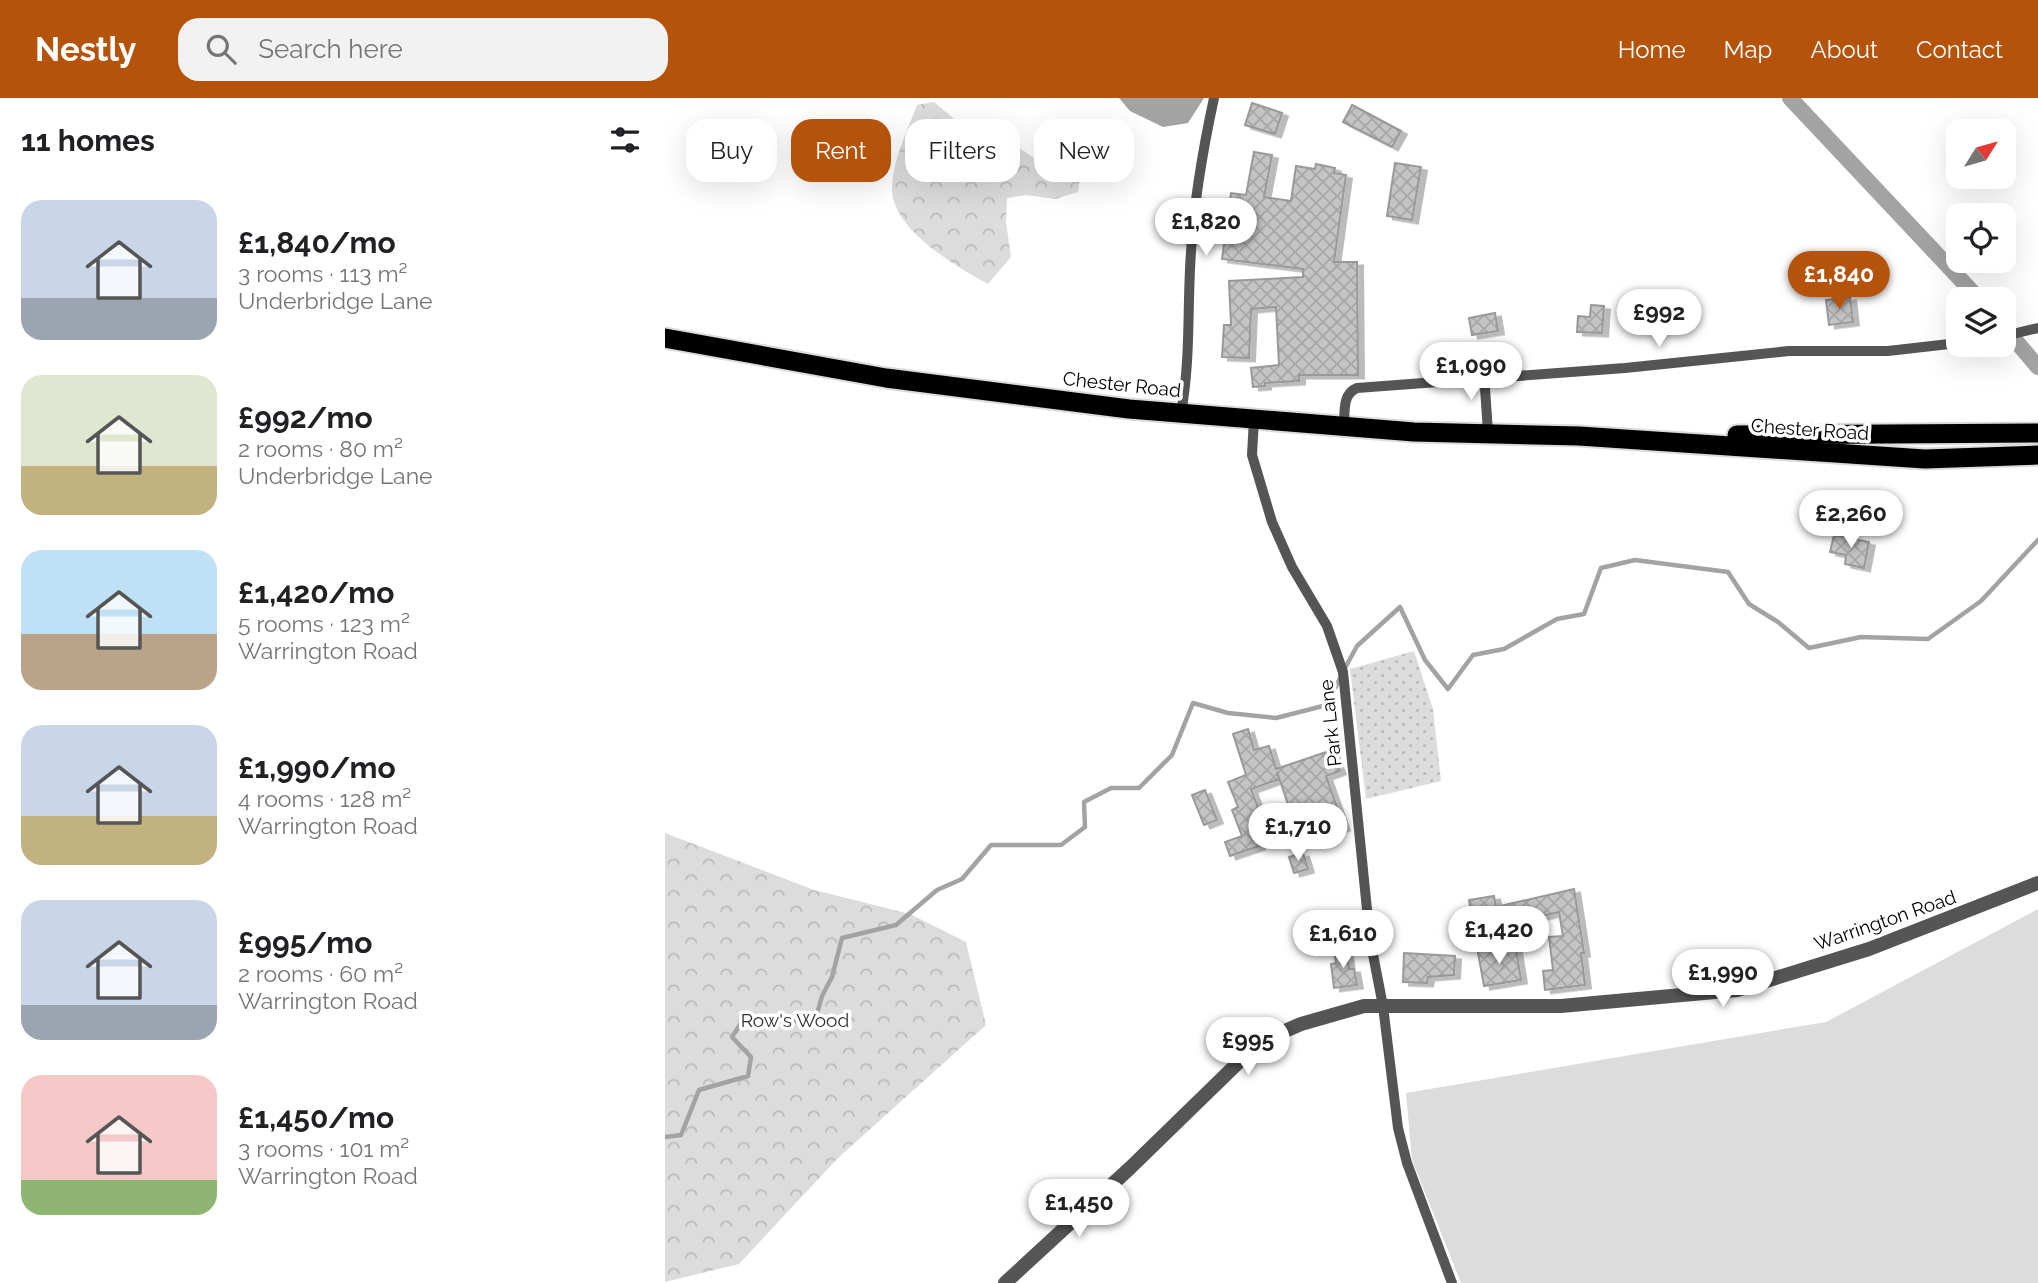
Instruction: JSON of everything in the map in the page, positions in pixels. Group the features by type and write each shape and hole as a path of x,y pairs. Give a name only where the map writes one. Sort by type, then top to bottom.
{"highway":[{"name":"Chester Road","path":"665,338 886,378 1129,410 1414,432 1579,436 1924,459 2038,455"},
{"name":"Chester Road","path":"1579,436 2038,433"}],"street":[{"path":"1181,413 1190,345 1195,195 1214,98"},
{"path":"2016,333 2038,328"},
{"path":"1344,426 1346,398 1352,389 1625,368 1789,351 1888,351 1946,344"},
{"path":"1488,432 1485,388 1489,377"},
{"name":"Park Lane","path":"1254,419 1252,455 1272,522 1292,567 1327,626 1343,672 1370,939 1383,1006 1398,1128 1407,1163 1452,1283"},
{"name":"Warrington Road","path":"1006,1283 1223,1077 1258,1046 1286,1030 1343,1010 1364,1006 1561,1006 1737,990 1869,949 2038,883"}],"green space":[{"path":"934,102 955,119 911,119 917,105"},
{"path":"905,135 905,182 1020,182 1020,148 1034,158 1034,182 1079,182 1078,192 1055,199 1026,195 1007,198 1006,222 1011,257 988,284 928,245 902,218 892,188"},
{"path":"1414,651 1433,709 1441,781 1366,799 1350,669"},
{"name":"Row's Wood","path":"665,833 814,890 910,914 966,942 986,1025 838,1158 739,1264 665,1282"},
{"path":"2038,909 2038,1283 1461,1283 1412,1160 1406,1093 1826,1022"}],"shaded area":[{"path":"1119,98 1204,98 1188,123 1163,127 1130,111"}],"building":[{"path":"1252,103 1282,113 1275,134 1245,125"},
{"path":"1352,105 1401,131 1392,147 1343,122"},
{"path":"1254,152 1272,155 1264,197 1291,201 1296,166 1315,169 1316,164 1335,168 1334,173 1346,175 1334,262 1357,262 1358,375 1299,375 1299,381 1265,383 1265,386 1253,387 1251,368 1279,365 1276,307 1251,309 1249,358 1222,357 1224,325 1231,325 1229,281 1303,277 1303,269 1222,259 1231,193 1246,195"},
{"path":"1395,163 1421,167 1412,220 1387,216"},
{"path":"1850,297 1853,322 1829,325 1826,300"},
{"path":"1591,305 1604,306 1602,333 1577,332 1578,316 1590,317"},
{"path":"1495,313 1498,331 1472,335 1469,318"},
{"path":"1834,535 1869,542 1864,568 1845,564 1846,555 1830,552"},
{"path":"1248,729 1254,750 1269,746 1276,769 1332,750 1340,771 1326,776 1344,827 1328,832 1324,820 1296,828 1277,772 1279,779 1251,789 1265,826 1254,830 1259,846 1230,856 1225,842 1242,836 1232,810 1238,807 1228,782 1246,775 1233,734"},
{"path":"1205,790 1217,820 1204,825 1192,795"},
{"path":"1303,853 1308,869 1294,873 1289,857"},
{"path":"1574,889 1584,953 1581,953 1585,985 1545,990 1543,971 1553,970 1549,937 1563,936 1559,912 1474,932 1469,900 1494,896 1496,907"},
{"path":"1492,945 1493,952 1516,949 1521,980 1484,986 1477,947"},
{"path":"1346,946 1349,969 1354,969 1357,985 1334,988 1331,964 1336,963 1334,948"},
{"path":"1404,953 1455,956 1454,975 1428,977 1427,983 1403,982"}],"waterway":[{"path":"1790,98 1968,287"},
{"path":"2016,341 2038,367"},
{"path":"1345,668 1357,646 1400,607 1425,660 1448,689 1473,655 1504,649 1557,619 1584,614 1601,568 1635,560 1728,572 1749,604 1778,622 1809,648 1861,637 1928,639 1981,601 2038,540"},
{"path":"665,1137 681,1135 699,1090 748,1076 751,1057 732,1037 743,1020 815,1021 822,996 832,977 842,938 896,925 937,890 962,879 991,845 1061,845 1085,827 1084,802 1111,788 1139,788 1172,755 1193,703 1228,713 1276,718 1327,705 1341,676"}]}
